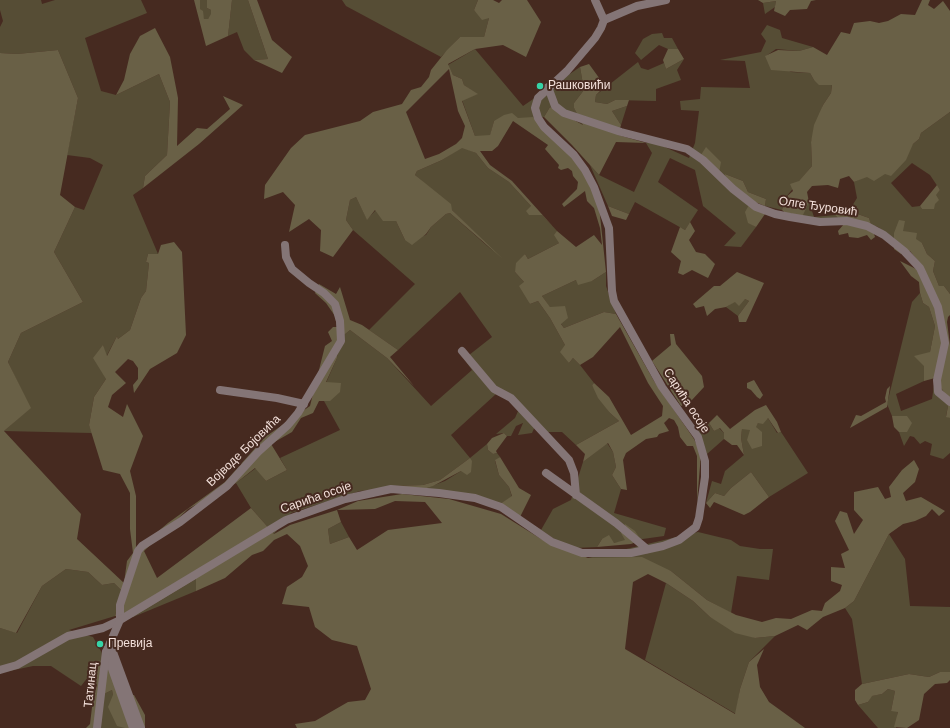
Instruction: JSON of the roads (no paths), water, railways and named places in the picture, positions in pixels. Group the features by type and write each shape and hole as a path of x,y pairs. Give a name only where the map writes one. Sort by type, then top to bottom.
{"street":[{"path":"596,0 604,20 637,6 666,0"},
{"name":"Сарића осоје","path":"0,670 17,665 68,636 103,628 120,620 286,520 345,499 391,489 475,498 501,507 552,542 582,553 631,553 679,540 696,527 699,518 705,477 705,461 698,437 662,387 630,332 614,300 612,291 608,228 594,187 574,154 544,127 538,118 535,108 538,98 548,87 567,71 595,38 604,20"},
{"name":"Олге Ђуровић","path":"548,87 555,106 564,113 621,132 687,149 703,160 733,189 756,207 775,214 820,222 847,222 868,226 884,235 904,251 920,268 938,307 945,342 937,380 938,392 950,402"},
{"name":"Војводе Бојовића","path":"120,620 120,605 138,551 142,546 180,522 227,486 258,452 288,425 304,404 341,341 340,321 335,304 324,293 292,269 286,257 285,245"},
{"path":"462,351 494,389 511,398 569,460 574,474 576,495"},
{"name":"Војводе Бојовића","path":"220,390 278,398 304,404"},
{"path":"546,473 616,523 647,549"},
{"path":"120,620 108,648 133,728"},
{"path":"108,648 140,728"},
{"name":"Татинац","path":"97,728 108,648"}],"place":[{"name":"Рашковићи","path":"540,86"},
{"name":"Превија","path":"100,644"}]}
